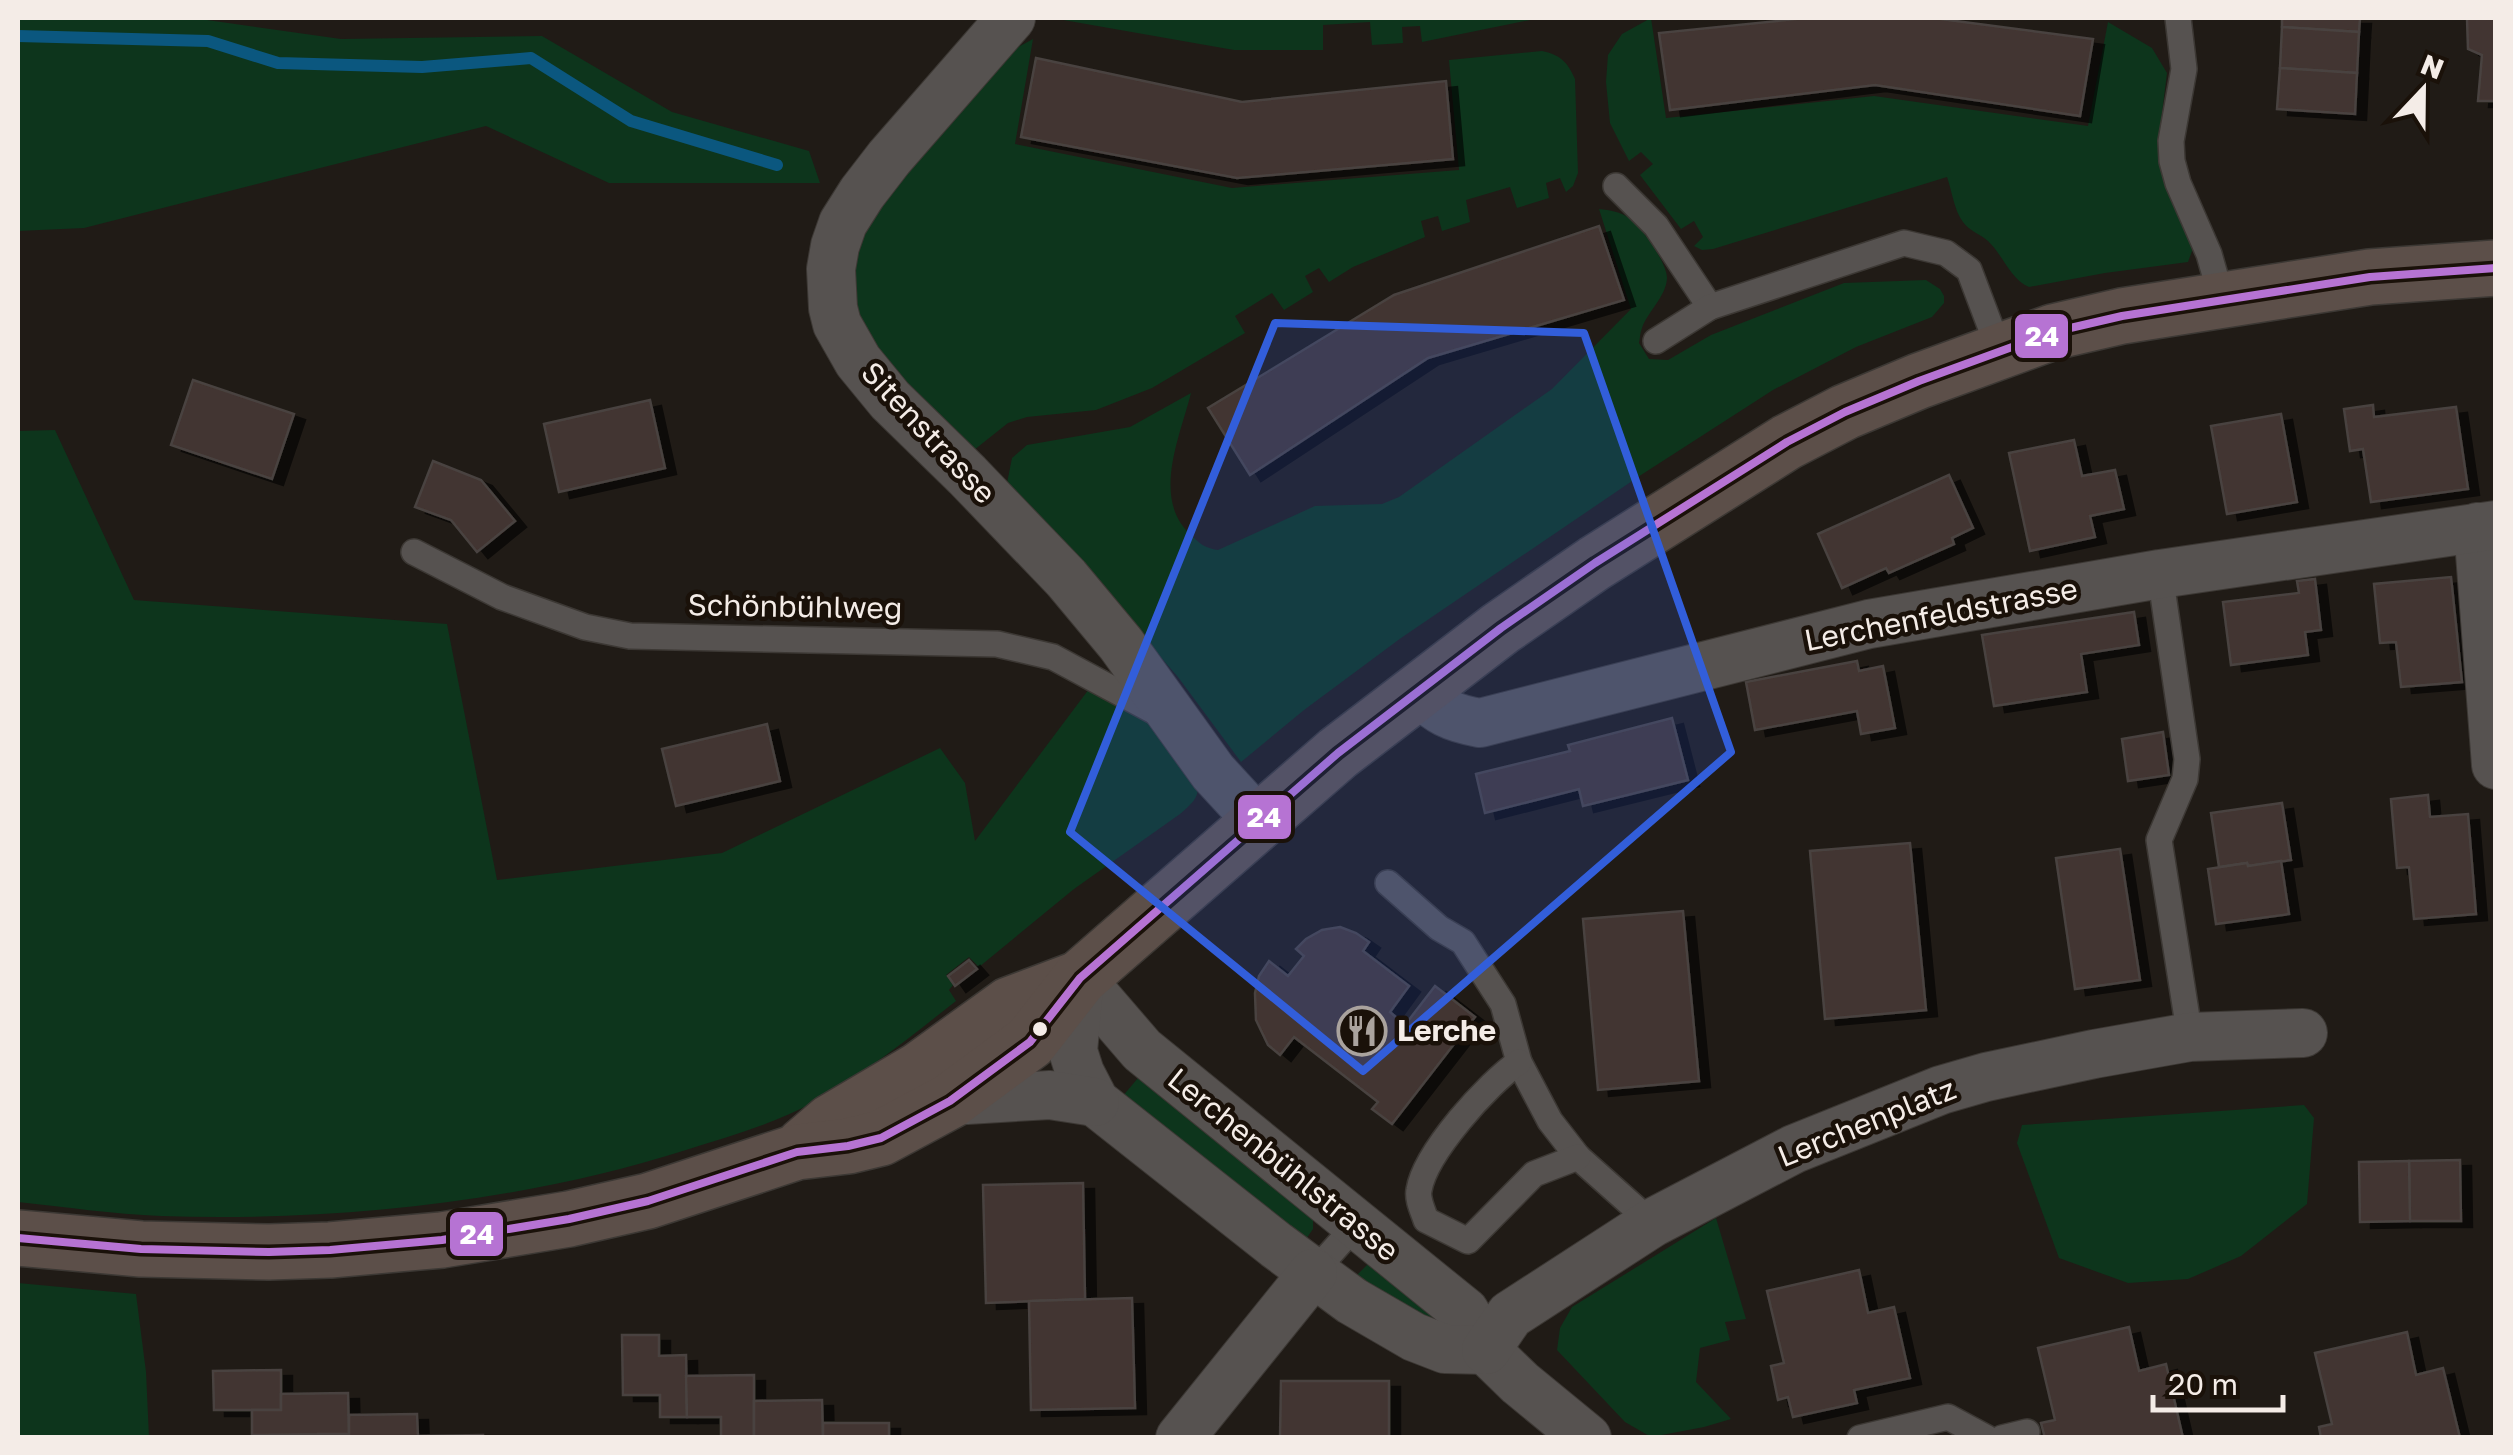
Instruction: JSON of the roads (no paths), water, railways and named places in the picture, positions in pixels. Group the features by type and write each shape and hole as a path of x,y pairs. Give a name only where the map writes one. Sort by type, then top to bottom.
{"main road":[{"path":"18,1238 141,1249 269,1252 442,1240 569,1219 648,1200 797,1152 881,1138 950,1101 1030,1042 1080,978 1338,753 1501,628 1595,563 1787,442 1844,412 2052,332 2122,316 2370,277 2496,268"},
{"path":"797,1152 831,1122 919,1070 1009,1005 1080,978"}],"street":[{"name":"Sitenstrasse","path":"1012,18 889,158 843,223 831,269 832,308 837,324 872,380 1066,578 1121,644 1213,772 1259,822"},
{"name":"Lerchenfeldstrasse","path":"1418,692 1438,710 1480,723 1869,624 2160,574 2487,526 2496,765"},
{"path":"1080,978 1073,1050 1095,1102"},
{"name":"Lerchenbühlstrasse","path":"1080,978 1142,1050 1466,1312 1486,1350 1587,1438"},
{"name":"Lerchenplatz","path":"1486,1350 1510,1314 1652,1223 1794,1149 1941,1090 1986,1077 2190,1037 2302,1032"},
{"path":"950,1101 1050,1094 1095,1102"},
{"name":"Lerchenbühlstrasse","path":"1095,1102 1352,1301 1414,1338 1445,1349 1486,1350"},
{"path":"1180,1438 1313,1273"}],"lane":[{"path":"2178,18 2184,70 2173,127 2172,162 2209,254 2222,300"},
{"path":"1616,186 1656,226 1710,307"},
{"path":"1656,341 1710,307 1904,244 1946,253 1969,270 2000,352"},
{"name":"Schönbühlweg","path":"414,552 502,597 585,627 630,636 998,644 1052,657 1157,714 1176,719"},
{"path":"2160,574 2187,758 2184,779 2160,840 2190,1037"},
{"path":"1388,883 1439,928 1463,942 1502,1004 1519,1062 1550,1121 1578,1157 1652,1223"},
{"path":"1519,1062 1480,1096 1433,1155 1418,1192 1426,1220 1468,1242 1534,1174 1578,1157"},
{"path":"1313,1273 1356,1225"},
{"path":"1860,1438 1948,1417 1988,1438"}],"waterway":[{"path":"18,36 208,41 278,63 422,67 531,58 631,121 777,165"}],"place":[{"name":"Lerche","path":"1362,1031"}]}
